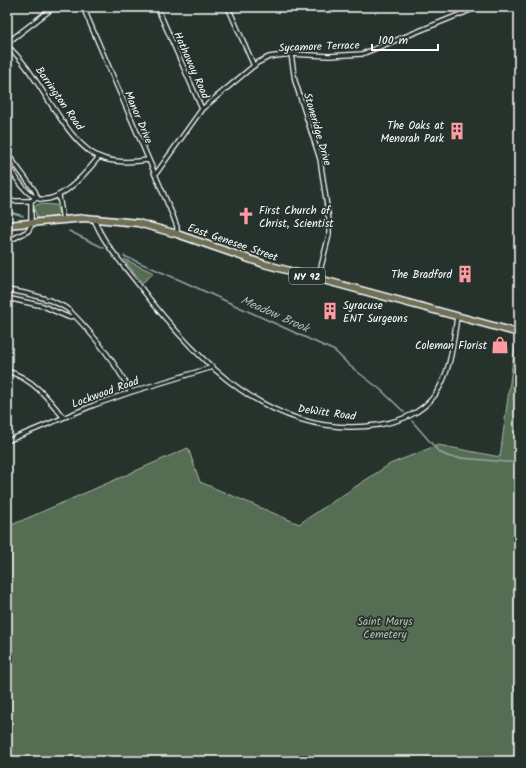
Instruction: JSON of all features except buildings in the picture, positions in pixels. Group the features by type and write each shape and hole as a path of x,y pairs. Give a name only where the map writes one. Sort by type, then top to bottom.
{"main road":[{"name":"East Genesee Street","path":"7,225 94,218 138,223 177,234 264,264 519,334"}],"street":[{"path":"7,44 54,7"},
{"name":"Manor Drive","path":"83,7 174,218 177,234"},
{"name":"Hathaway Road","path":"157,7 202,109"},
{"path":"228,7 254,66"},
{"path":"461,7 464,13"},
{"name":"Sycamore Terrace","path":"155,175 202,109 254,66 269,58 291,54 330,56 362,54 478,7"},
{"name":"Barrington Road","path":"7,44 20,57 71,132 85,147 99,157 109,160 130,162 148,160"},
{"name":"Stoneridge Drive","path":"291,54 299,95 320,159 329,220 327,244 318,279"},
{"path":"7,153 36,191 37,197"},
{"path":"7,164 30,194 37,197 52,199 59,196 99,157"},
{"path":"59,196 63,220"},
{"path":"7,201 31,201 37,197"},
{"path":"7,242 28,231 32,223 31,201"},
{"name":"DeWitt Road","path":"94,218 98,230 153,303 213,368 242,392 265,406 287,415 310,421 356,427 386,423 415,413 436,394 444,380 449,364 457,317"},
{"path":"7,290 42,298 70,311 101,345 123,377 130,392"},
{"path":"7,298 43,306 68,317 74,316"},
{"name":"Lockwood Road","path":"7,442 130,392 213,368"},
{"path":"7,371 34,385 63,418"}],"green space":[{"path":"38,204 56,205 59,213 54,217 37,219 34,207"},
{"path":"124,259 154,273 142,283"},
{"name":"Saint Marys Cemetery","path":"516,337 519,338 519,761 96,761 90,755 77,761 7,761 7,527 188,448 200,482 299,524 390,464 438,445 500,457"}],"waterway":[{"name":"Meadow Brook","path":"7,211 23,216"},
{"name":"Meadow Brook","path":"69,231 104,248"},
{"name":"Meadow Brook","path":"124,256 335,351 350,366 381,390 404,412"},
{"name":"Meadow Brook","path":"412,421 439,452 450,457 519,463"}],"place":[{"name":"The Oaks at Menorah Park","path":"457,131"},
{"name":"First Church of Christ, Scientist","path":"246,216"},
{"name":"The Bradford","path":"465,274"},
{"name":"Syracuse ENT Surgeons","path":"330,311"},
{"name":"Coleman Florist","path":"500,345"}]}
